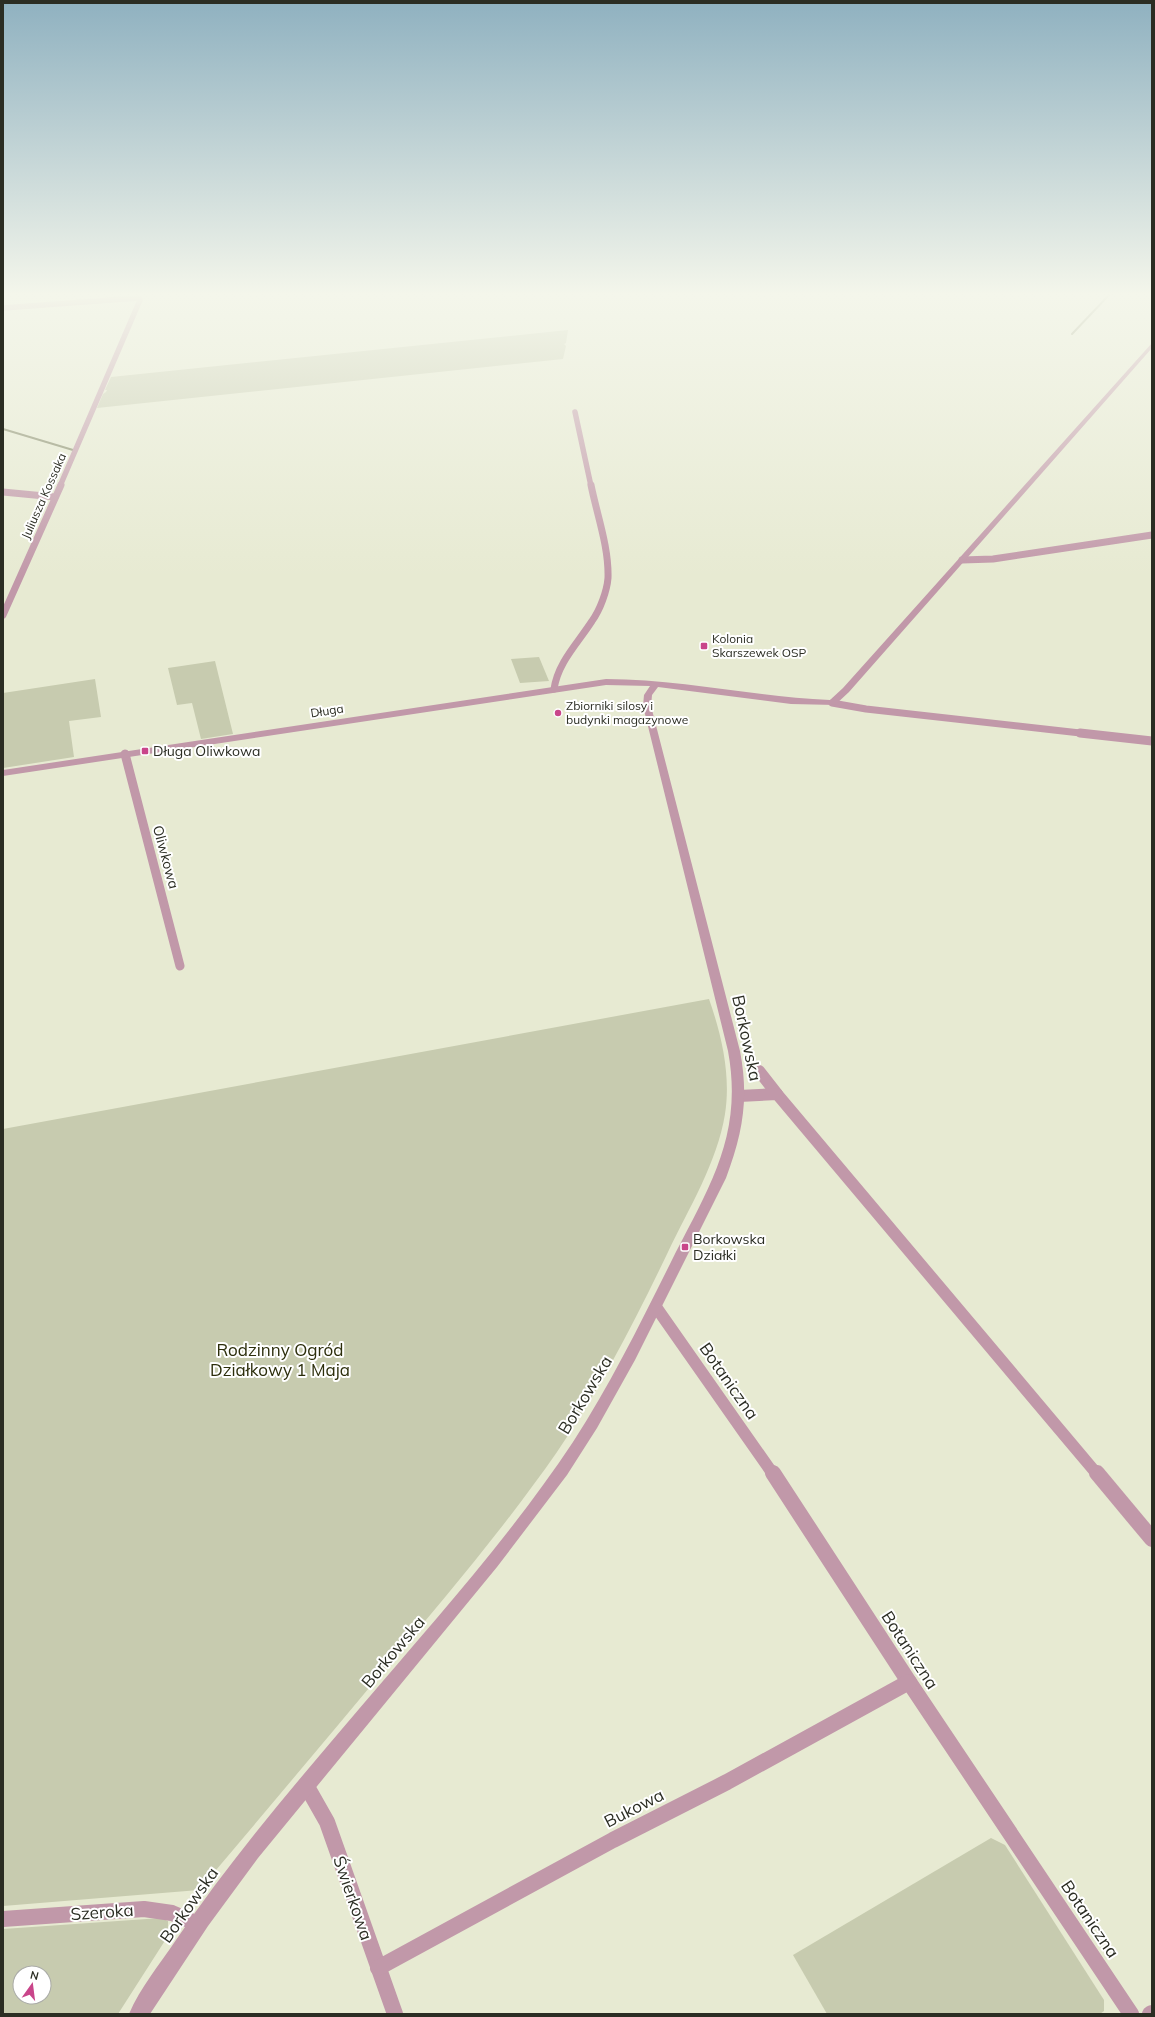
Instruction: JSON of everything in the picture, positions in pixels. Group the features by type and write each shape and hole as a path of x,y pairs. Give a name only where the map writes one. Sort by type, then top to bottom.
{"street":[{"name":"Juliusza Kossaka","path":"3,615 102,388"},
{"path":"832,703 846,690 1114,388"},
{"path":"554,689 554,680 573,647 593,620 601,603 608,579 606,555 575,412"},
{"path":"3,492 55,497"},
{"path":"962,560 993,559 1152,535"},
{"name":"Długa","path":"3,773 554,689 616,681 791,701 832,703"},
{"name":"Borkowska","path":"139,2014 198,1924 237,1870 485,1571 545,1494 605,1402 656,1307 723,1167 736,1128 739,1076 647,706 648,695 656,685"},
{"path":"832,703 860,708 1152,741"},
{"name":"Oliwkowa","path":"125,754 180,966"},
{"path":"759,1070 777,1094 1152,1539"},
{"path":"739,1096 777,1094"},
{"name":"Botaniczna","path":"656,1307 790,1498 909,1682 1131,2014"},
{"name":"Bukowa","path":"378,1968 613,1840 727,1782 909,1682"},
{"name":"Świerkowa","path":"306,1785 320,1808 330,1830 394,2014"},
{"name":"Szeroka","path":"3,1918 144,1909 164,1910 183,1916 198,1924"}],"green space":[{"path":"106,388 286,388 97,408 103,394 107,390 105,390"},
{"path":"539,657 549,681 520,683 511,659"},
{"path":"215,661 233,734 201,739 192,703 177,705 168,668"},
{"path":"95,679 101,717 69,721 74,757 3,768 3,693"},
{"name":"Rodzinny Ogród Działkowy 1 Maja","path":"709,999 718,1027 724,1056 727,1100 721,1132 709,1168 643,1304 588,1404 557,1452 495,1536 429,1617 199,1890 3,1906 3,1129"},
{"path":"991,1838 1005,1845 1104,2000 1104,2011 1100,2014 827,2014 793,1955"},
{"path":"161,1918 168,1921 168,1934 166,1939 118,2014 3,2014 3,1929"}],"waterway":[{"path":"3,429 73,450"}],"place":[{"name":"Kolonia Skarszewek OSP","path":"704,646"},
{"name":"Zbiorniki silosy i budynki magazynowe","path":"558,713"},
{"name":"Długa Oliwkowa","path":"145,751"},
{"name":"Borkowska Działki","path":"685,1247"}]}
